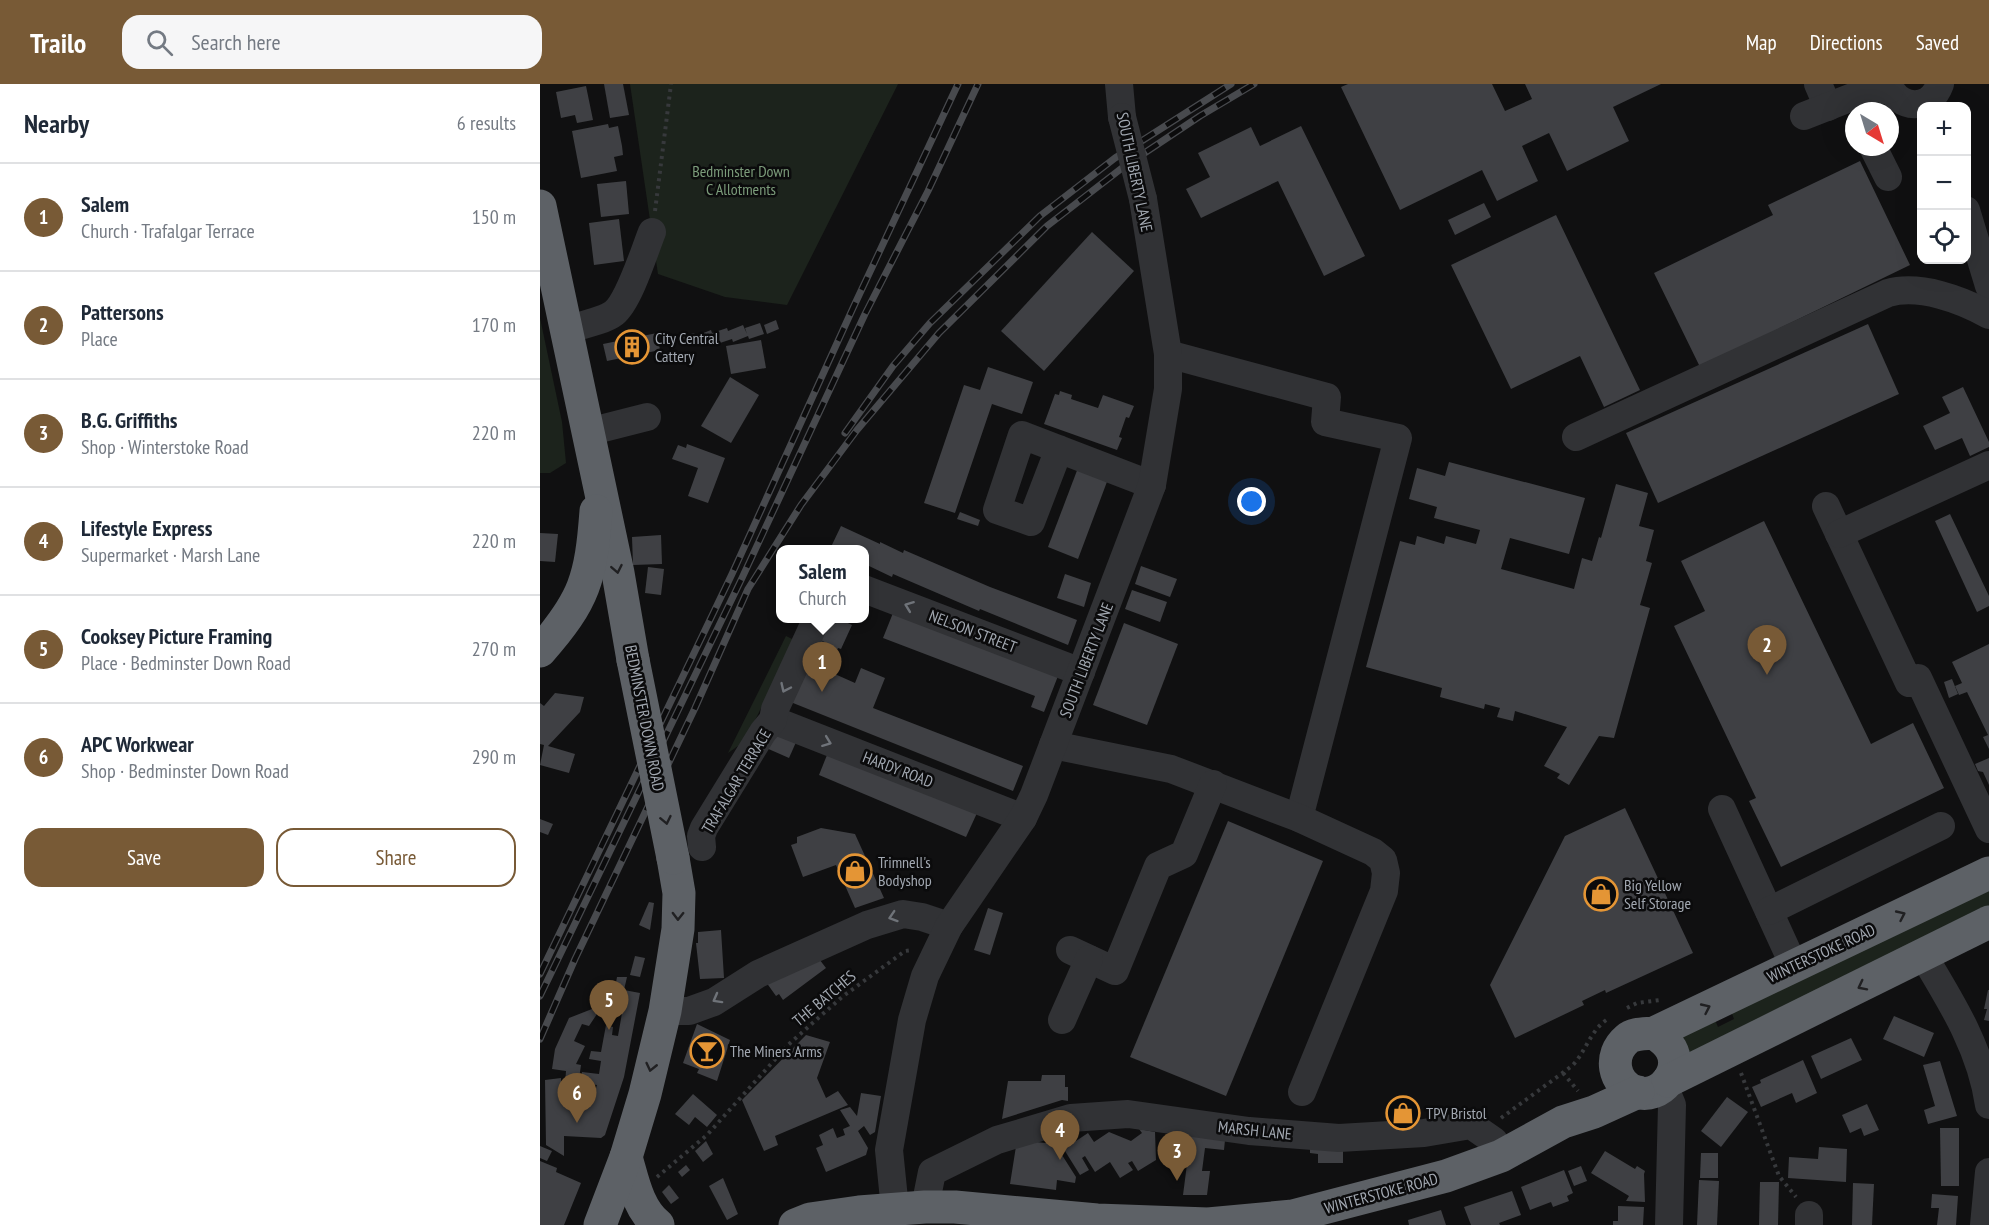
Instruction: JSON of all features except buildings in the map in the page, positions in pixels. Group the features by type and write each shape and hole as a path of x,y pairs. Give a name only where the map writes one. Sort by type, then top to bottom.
{"highway":[{"name":"BEDMINSTER DOWN ROAD","path":"540,206 597,470 633,660 688,853 679,893 678,929 665,1011 645,1094 626,1157 600,1225"},
{"path":"540,651 562,626 582,594 588,574 594,532 597,470"},
{"path":"562,626 591,612 607,617 618,629 633,660"},
{"name":"WINTERSTOKE ROAD","path":"1563,1122 1582,1096 1615,1065 1617,1050 1628,1038 1637,1034 1653,1033 1985,873"},
{"name":"WINTERSTOKE ROAD","path":"795,1225 810,1219 955,1208 1097,1220 1208,1224 1294,1220 1446,1176 1501,1156 1563,1122 1657,1086 1989,922"},
{"path":"1615,1065 1622,1083 1628,1088 1657,1086 1673,1072 1674,1062 1672,1052 1663,1039 1653,1033"},
{"path":"626,1157 637,1195 650,1219 658,1225"}],"street":[{"name":"SOUTH LIBERTY LANE","path":"916,1212 889,1150 912,1020 925,976 944,937 1023,818 1152,485 1168,389 1168,354 1143,199 1122,117 1119,84"},
{"path":"1816,102 1877,95 1911,105 1930,98"},
{"path":"1878,156 1888,177"},
{"path":"1971,227 1989,286"},
{"path":"565,330 615,313 625,299 652,232"},
{"path":"1576,437 1898,290 1919,291 1954,298 1989,315"},
{"path":"1168,354 1327,397 1325,422 1398,438 1299,818"},
{"path":"588,432 647,417"},
{"path":"1059,449 1152,485"},
{"path":"1839,534 1989,465"},
{"path":"1826,506 1909,683 1918,678 1989,829"},
{"name":"NELSON STREET","path":"869,591 1081,672"},
{"name":"TRAFALGAR TERRACE","path":"688,853 701,836 763,732 773,720 775,709 815,623"},
{"name":"HARDY ROAD","path":"773,720 1023,818"},
{"path":"1053,744 1171,769 1299,818 1373,852 1383,860 1386,873 1384,891 1302,1092"},
{"path":"1062,1020 1079,955 1115,971 1158,866 1184,854 1213,784"},
{"path":"1722,809 1794,966"},
{"path":"1769,911 1941,826"},
{"path":"665,1011 690,1011 714,1002 758,974 867,926 903,914 922,917 944,937"},
{"path":"1923,955 1968,1032 1978,1058 1989,1105"},
{"path":"1657,1086 1672,1105 1669,1225"},
{"name":"MARSH LANE","path":"916,1212 932,1172 997,1140 1071,1118 1128,1114 1249,1131 1339,1138 1424,1133 1471,1125 1483,1131 1494,1141 1501,1156"},
{"path":"1984,1225 1989,1172"}],"path":[{"path":"652,232 671,84"},
{"name":"THE BATCHES","path":"637,1195 707,1135 788,1045 843,997 905,951 944,937"},
{"path":"1732,1050 1779,1176 1809,1220"}],"green space":[{"name":"Bedminster Down C Allotments","path":"630,84 898,84 787,305 725,297 658,274"},
{"path":"540,318 562,422 566,463 550,473 540,473"},
{"path":"786,636 794,640 745,741 728,753"},
{"path":"1989,888 1989,912 1687,1056 1678,1037 1715,1020 1718,1027 1734,1019 1731,1011"}],"railway":[{"path":"540,974 732,574 958,84"},
{"path":"540,996 742,578 865,314 928,191 978,84"},
{"path":"845,433 893,366 930,323 1040,216 1115,158 1231,84"},
{"path":"540,1039 575,959 695,708 748,589 801,505 857,430 939,333 1047,226 1122,168 1200,116 1254,84"}],"place":[{"name":"City Central Cattery","path":"632,347"},
{"name":"Pattersons","path":"1767,675"},
{"name":"Salem","path":"822,692"},
{"name":"Trimnell's Bodyshop","path":"855,871"},
{"name":"Big Yellow Self Storage","path":"1601,894"},
{"name":"Cooksey Picture Framing","path":"609,1030"},
{"name":"The Miners Arms","path":"707,1051"},
{"name":"TPV Bristol","path":"1403,1113"},
{"name":"APC Workwear","path":"577,1123"},
{"name":"Lifestyle Express","path":"1060,1160"},
{"name":"B.G. Griffiths","path":"1177,1181"}]}
